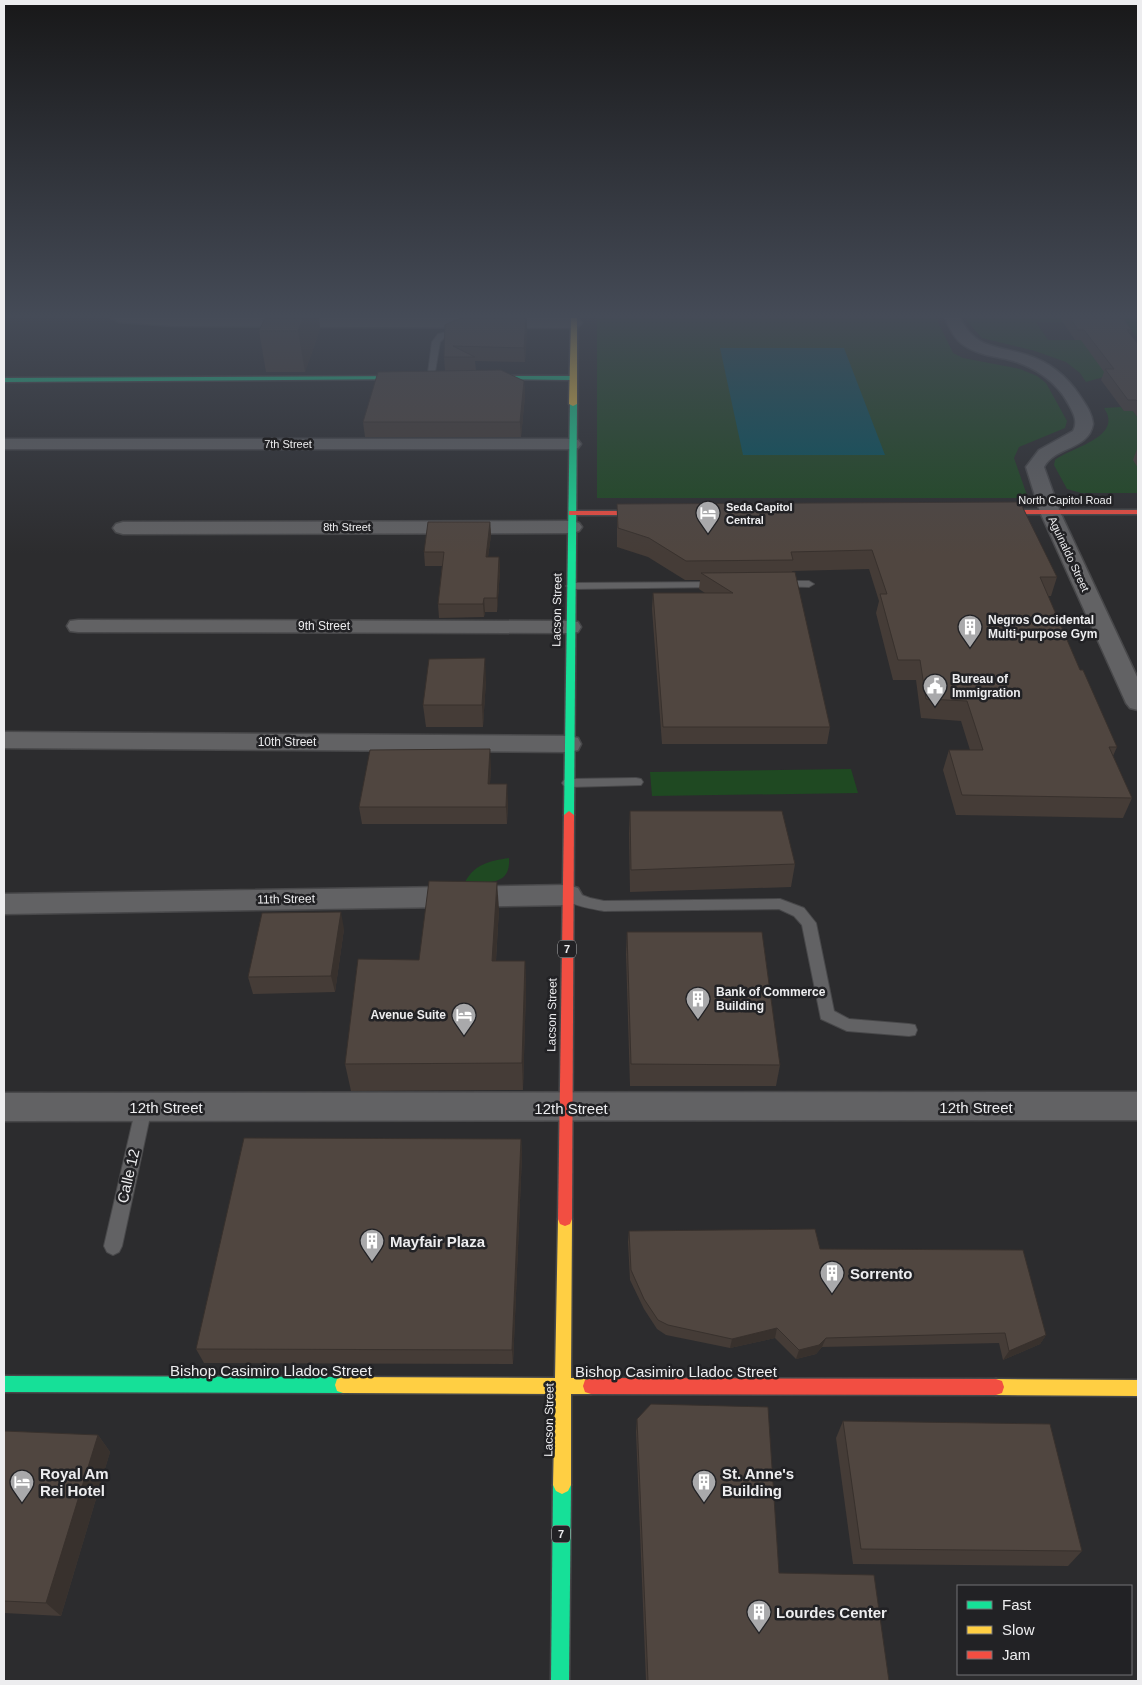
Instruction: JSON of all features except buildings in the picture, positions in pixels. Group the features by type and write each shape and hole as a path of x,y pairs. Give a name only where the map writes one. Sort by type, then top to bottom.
{"street":[{"name":"Lacson Street","path":"560,1681 573,397"},
{"name":"Aguinaldo Street","path":"1073,397 1082,414 1083,429 1078,436 1046,452 1037,461 1035,466 1050,512 1138,703"},
{"name":"7th Street","path":"4,444 572,444"},
{"name":"North Capitol Road","path":"971,512 1138,512"},
{"path":"572,520 669,513"},
{"name":"8th Street","path":"123,528 572,520"},
{"name":"9th Street","path":"78,626 570,627"},
{"name":"10th Street","path":"4,740 569,744"},
{"name":"11th Street","path":"4,904 568,895"},
{"name":"12th Street","path":"4,1107 1138,1106"},
{"name":"Bishop Casimiro Lladoc Street","path":"4,1384 1138,1388"}],"lane":[{"path":"571,586 732,584"},
{"path":"771,584 809,584"},
{"path":"569,783 636,782"},
{"path":"568,895 588,903 604,906 780,904 800,912 809,924 827,1015 847,1026 909,1030"},
{"name":"Calle 12","path":"113,1246 144,1107"}],"green space":[{"path":"597,397 1054,397 1067,421 1065,428 1019,447 1014,458 1028,498 597,498"},
{"path":"1121,407 1124,411 1133,411 1138,418 1138,493 1081,493 1067,489 1054,465 1055,460 1102,434 1107,427 1108,418 1104,408"},
{"path":"851,769 858,793 652,796 650,772"},
{"path":"509,858 509,867 506,874 496,881 465,882 473,871 483,864"}],"water":[{"path":"730,397 863,397 885,455 743,455"}],"traffic: fast":[{"path":"569,815 573,404"},
{"path":"4,1384 343,1385"},
{"path":"560,1681 562,1485"}],"traffic: slow":[{"path":"573,397 573,404"},
{"path":"562,1485 565,1219"},
{"path":"343,1385 591,1386"},
{"path":"996,1387 1138,1388"}],"traffic: jam":[{"path":"987,512 1138,512"},
{"path":"572,513 654,513"},
{"path":"565,1219 569,815"},
{"path":"591,1386 996,1387"}],"place":[{"name":"Seda Capitol Central","path":"708,534"},
{"name":"Negros Occidental Multi-purpose Gym","path":"970,648"},
{"name":"Bureau of Immigration","path":"935,707"},
{"name":"Bank of Commerce Building","path":"698,1020"},
{"name":"Avenue Suite","path":"464,1036"},
{"name":"Mayfair Plaza","path":"372,1262"},
{"name":"Sorrento","path":"832,1294"},
{"name":"Royal Am Rei Hotel","path":"22,1503"},
{"name":"St. Anne's Building","path":"704,1503"},
{"name":"Lourdes Center","path":"759,1633"}]}
